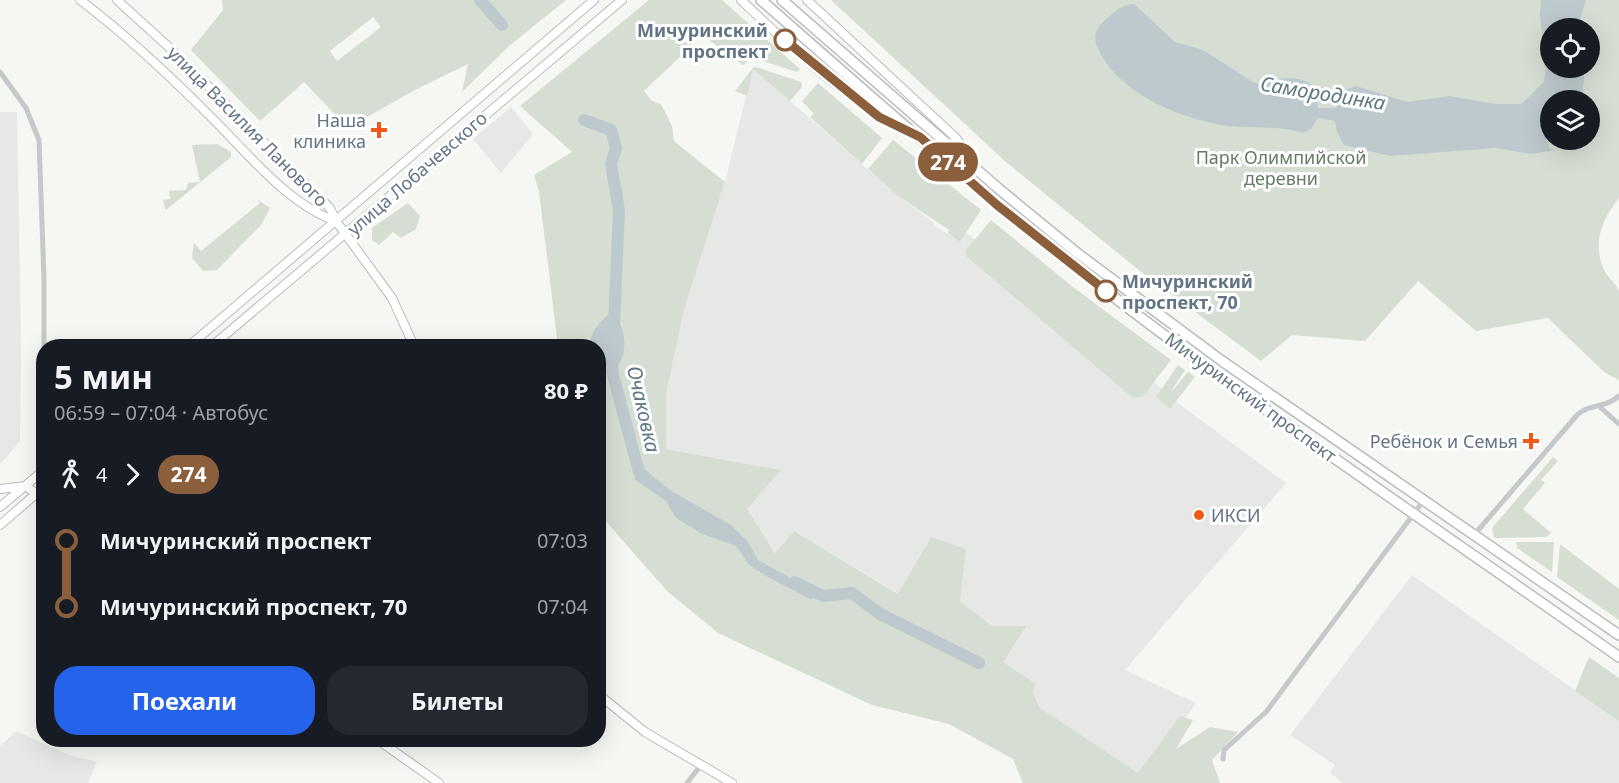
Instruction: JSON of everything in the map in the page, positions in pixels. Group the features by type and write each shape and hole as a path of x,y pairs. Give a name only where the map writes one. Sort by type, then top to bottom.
{"main road":[{"name":"улица Василия Ланового","path":"80,0 140,50 267,174 321,216 336,221"},
{"name":"улица Василия Ланового","path":"117,0 172,50 330,208 336,221"},
{"name":"улица Лобачевского","path":"197,339 594,0"},
{"name":"улица Лобачевского","path":"220,339 622,0"},
{"path":"741,0 879,117 920,137"},
{"name":"Мичуринский проспект","path":"761,0 997,205 1109,294 1233,387 1619,657"},
{"name":"Мичуринский проспект","path":"782,0 1077,253 1192,340 1619,636"},
{"path":"807,0 956,138 978,169"},
{"path":"336,221 392,298 411,339"},
{"path":"0,507 36,477"},
{"path":"0,489 26,486 36,494 0,525"},
{"path":"606,701 639,729 732,783"},
{"path":"388,747 439,783"}],"street":[{"path":"0,72 26,108 39,140 44,339"},
{"path":"1474,535 1578,414 1590,407 1600,407 1619,396"},
{"path":"1600,407 1619,424"},
{"path":"1223,759 1224,750 1266,712 1424,500"},
{"path":"687,783 701,765"}],"shaded area":[{"path":"1541,0 1586,0 1580,18 1540,17"},
{"path":"1129,4 1134,4 1175,42 1203,50 1253,82 1258,84 1288,78 1308,83 1315,87 1318,108 1336,108 1342,91 1356,86 1407,102 1449,96 1497,104 1521,104 1544,82 1544,78 1584,78 1583,90 1540,90 1540,150 1556,150 1530,154 1496,148 1390,156 1344,145 1337,132 1335,121 1318,118 1311,129 1303,133 1282,129 1227,126 1183,115 1151,100 1122,81 1101,55 1095,38 1099,26 1110,16"},
{"path":"753,68 898,196 935,223 933,225 960,241 965,232 1090,328 1182,406 1286,483 1125,670 1196,703 1142,783 1040,708 1033,693 1036,684 1002,663 1027,627 992,626 960,601 931,537 899,594 794,531 776,553 746,509 780,470 666,449 666,395 684,310 725,182"},
{"path":"511,107 533,134 501,173 473,139"},
{"path":"0,112 17,112 21,338 20,441 0,464"},
{"path":"615,309 623,333 622,358 612,371 606,365 606,339 591,339 602,321"},
{"path":"646,471 673,492 731,525 748,542 758,560 823,596 810,599 768,577 749,565 736,546 702,534 676,518 666,501 634,479 639,472"},
{"path":"1412,575 1619,721 1619,783 1343,783 1330,772 1335,765 1290,735"},
{"path":"16,731 36,740 36,747 51,747 69,755 97,762 88,783 0,783 0,746"}],"green space":[{"path":"222,0 566,0 509,46 462,92 468,64 415,90 348,128 304,82 260,121 191,50 223,10","holes":["373,17 381,27 337,61 330,51"]},
{"path":"649,0 722,0 800,69 797,72 757,59 750,59 743,65 700,33 685,52 644,91 652,101 661,104 672,126 674,141 725,182 684,310 666,395 666,449 781,470 747,509 775,553 794,531 898,594 931,537 966,549 960,601 992,626 1027,626 1003,662 1036,684 1033,693 1040,708 1138,773 1180,716 1193,720 1176,749 1210,727 1238,732 1212,760 1220,783 1023,783 1013,759 949,724 872,705 718,633 667,591 606,521 606,365 612,371 622,325 614,310 593,339 557,339 539,192 534,175 572,152 520,106"},
{"name":"Парк Олимпийской деревни","path":"831,0 1619,0 1619,198 1604,223 1599,250 1604,270 1619,292 1619,380 1604,372 1548,318 1476,331 1418,281 1365,341 1292,335 1261,361 1140,271 1006,162"},
{"path":"753,68 801,82 802,87 790,101 753,69 747,96 735,91"},
{"path":"818,83 882,138 862,164 810,117 814,114 802,101"},
{"path":"893,140 981,210 960,242 948,233 949,230 898,196 868,169"},
{"path":"217,144 231,152 231,157 166,210 163,200 170,199 169,191 186,190 188,183 200,182 192,145"},
{"path":"257,199 270,208 261,225 217,270 203,271 192,258 194,243 201,251 260,203"},
{"path":"408,203 420,216 416,229 401,238 393,232 379,245 372,240 372,228"},
{"path":"991,220 1073,287 1171,360 1143,396 1133,398 966,256 966,250"},
{"path":"1178,365 1185,370 1170,393 1188,372 1195,377 1170,409 1156,397"},
{"path":"1553,457 1558,461 1541,480 1545,483 1523,509 1551,533 1546,537 1494,538 1492,528"},
{"path":"1516,542 1554,542 1552,572 1517,548"},
{"path":"1560,544 1619,589 1619,620 1557,577"},
{"path":"1589,657 1619,678 1619,721 1575,691"}],"waterway":[{"name":"Очаковка","path":"480,0 502,25"},
{"name":"Очаковка","path":"584,120 611,130 616,148 611,164 619,210 614,325"},
{"name":"Очаковка","path":"613,354 612,371 639,472 650,482"},
{"name":"Очаковка","path":"795,582 823,596 852,593 880,614 979,663"}],"bus line":[{"name":"274","path":"785,40 879,117 920,137 997,205 1106,291"}],"place":[{"name":"Мичуринский проспект","path":"785,40"},
{"name":"Наша клиника","path":"379,130"},
{"name":"Мичуринский проспект, 70","path":"1106,291"},
{"name":"Ребёнок и Семья","path":"1531,441"},
{"name":"ИКСИ","path":"1199,515"}],"water label":[{"name":"Самородинка","path":"1323,93"}]}
